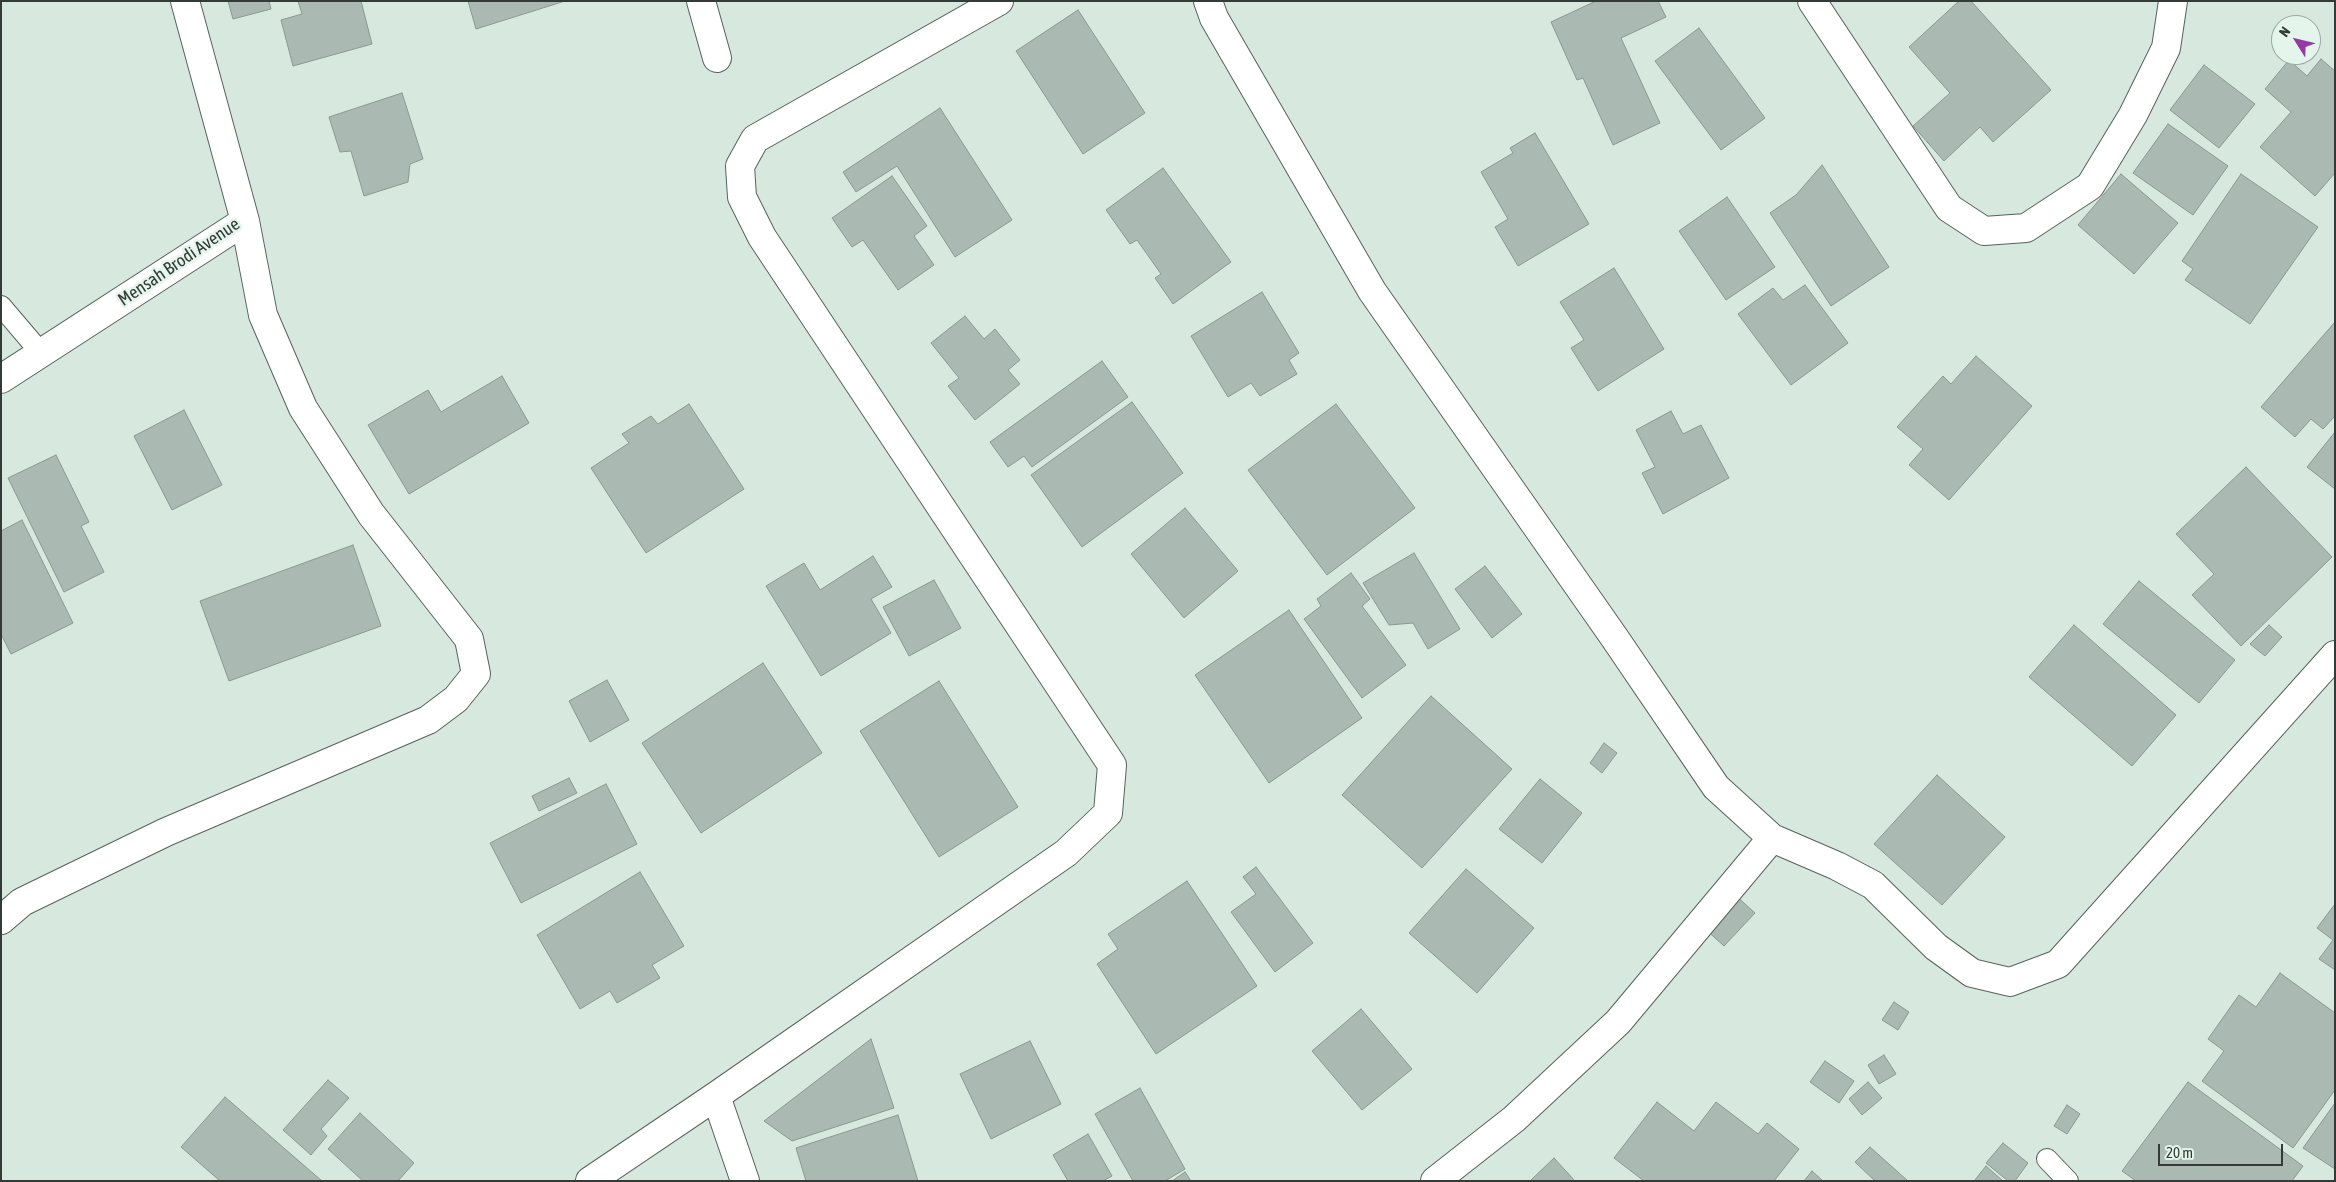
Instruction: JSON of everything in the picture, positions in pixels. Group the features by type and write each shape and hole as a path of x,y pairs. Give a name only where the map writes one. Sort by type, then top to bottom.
{"street":[{"name":"Mensah Brodi Avenue","path":"1,380 245,221 185,1"},
{"path":"701,1 716,58"},
{"path":"590,1181 716,1096 1066,853 1108,813 1112,765 762,237 742,197 740,166 754,139 999,1"},
{"path":"1208,1 1214,18 1372,291 1614,636 1716,787 1772,838 1837,866 1873,885 1936,947 1972,973 2010,982 2058,964 2335,655"},
{"path":"1812,1 1949,208 1984,231 2026,228 2090,186 2133,115 2166,48 2173,1"},
{"path":"1,920 22,902 166,832 428,720 456,699 476,674 469,639 371,514 303,408 263,315 245,221"},
{"path":"1436,1181 1514,1119 1618,1022 1772,838"},
{"path":"716,1096 745,1181"}],"lane":[{"path":"1,306 42,353"},
{"path":"2047,1159 2068,1181"}],"building":[{"path":"228,1 269,1 271,9 233,19"},
{"path":"298,1 361,1 372,44 293,66 281,20 302,14"},
{"path":"468,1 565,1 476,29"},
{"path":"1596,1 1658,1 1666,17 1621,38 1660,123 1613,145 1583,78 1577,80 1551,22"},
{"path":"1959,1 1971,1 2051,90 1993,142 1980,127 1944,161 1913,126 1950,93 1909,47"},
{"path":"1078,10 1145,113 1083,154 1016,51"},
{"path":"1699,28 1765,118 1721,150 1655,61"},
{"path":"2321,59 2335,71 2335,173 2315,196 2260,147 2291,112 2265,89 2285,65 2295,65 2307,76 2316,65 2321,65"},
{"path":"2204,65 2255,104 2219,148 2170,110"},
{"path":"402,93 423,159 410,164 408,182 364,196 351,151 340,152 329,117"},
{"path":"940,108 1012,220 955,257 897,166 856,192 843,172"},
{"path":"2168,124 2228,166 2193,215 2133,173"},
{"path":"1535,133 1589,224 1518,266 1495,227 1508,219 1481,172 1513,153 1510,148"},
{"path":"1822,165 1889,267 1831,306 1770,213 1796,195"},
{"path":"1163,168 1231,262 1173,304 1155,278 1161,274 1137,240 1130,244 1106,210"},
{"path":"2121,174 2178,223 2134,274 2078,225"},
{"path":"2241,174 2318,227 2250,324 2185,280 2193,269 2182,261"},
{"path":"892,176 927,226 914,236 934,265 898,290 863,240 852,247 832,218"},
{"path":"1727,197 1775,267 1726,300 1679,231"},
{"path":"1614,268 1664,349 1598,391 1571,348 1584,340 1560,302"},
{"path":"1805,285 1848,343 1791,385 1738,314 1773,288 1783,300"},
{"path":"1262,292 1299,353 1289,360 1297,374 1260,396 1251,383 1228,397 1191,336"},
{"path":"965,316 984,339 995,329 1020,360 1008,370 1020,384 975,420 948,386 959,378 931,343"},
{"path":"2335,322 2335,416 2323,429 2311,419 2295,437 2261,407"},
{"path":"1976,356 2032,406 1949,500 1909,465 1923,449 1897,427 1943,376 1951,384"},
{"path":"1102,361 1128,397 1032,467 1024,456 1008,467 990,442"},
{"path":"502,376 529,423 409,494 368,425 428,390 441,412"},
{"path":"1132,402 1183,473 1082,547 1031,475"},
{"path":"689,404 744,489 646,553 591,468 629,443 622,434 651,416 658,424"},
{"path":"1336,404 1415,508 1327,575 1248,470"},
{"path":"184,410 222,485 172,510 134,436"},
{"path":"1671,411 1683,434 1701,425 1729,478 1663,514 1642,473 1655,467 1636,430"},
{"path":"2335,432 2335,489 2307,467"},
{"path":"56,455 89,522 81,526 104,572 64,592 8,478"},
{"path":"2246,467 2332,557 2241,646 2192,595 2214,574 2176,534"},
{"path":"1185,508 1238,571 1184,618 1131,554"},
{"path":"22,520 73,623 11,654 1,634 1,531"},
{"path":"353,545 381,626 229,681 200,601"},
{"path":"1414,553 1460,629 1428,649 1413,623 1389,625 1363,583"},
{"path":"873,556 892,587 871,599 891,633 821,676 766,586 804,563 820,590"},
{"path":"1485,566 1522,614 1492,638 1455,589"},
{"path":"1351,573 1370,599 1362,606 1406,665 1362,698 1304,619 1321,606 1317,599"},
{"path":"934,580 961,628 909,656 883,607"},
{"path":"2139,581 2235,660 2199,703 2103,624"},
{"path":"1289,610 1362,718 1269,783 1195,675"},
{"path":"2074,625 2176,715 2132,766 2029,677"},
{"path":"2269,625 2282,637 2265,656 2250,644"},
{"path":"763,663 822,753 701,833 642,743"},
{"path":"607,680 629,720 590,742 569,701"},
{"path":"939,681 1018,807 939,857 860,731"},
{"path":"1431,696 1512,769 1422,868 1342,795"},
{"path":"1604,743 1617,753 1602,773 1590,763"},
{"path":"1937,775 2005,837 1942,905 1874,844"},
{"path":"569,778 577,793 539,811 532,796"},
{"path":"1540,779 1582,813 1542,863 1499,829"},
{"path":"606,784 637,844 521,903 490,843"},
{"path":"1256,867 1313,943 1275,972 1231,912 1256,894 1243,877"},
{"path":"1466,869 1534,928 1477,993 1409,933"},
{"path":"640,872 684,946 652,965 660,978 617,1003 610,991 580,1009 537,935"},
{"path":"1187,881 1257,986 1156,1054 1097,964 1118,949 1108,934"},
{"path":"1734,894 1755,913 1724,946 1703,927"},
{"path":"2335,904 2335,970 2319,959 2333,940 2317,928"},
{"path":"2280,973 2335,1013 2335,1090 2293,1148 2202,1081 2224,1051 2208,1039 2239,995 2256,1007"},
{"path":"1894,1002 1909,1012 1898,1030 1882,1020"},
{"path":"1361,1009 1412,1069 1362,1110 1312,1051"},
{"path":"871,1039 894,1108 792,1141 764,1121"},
{"path":"1030,1041 1061,1104 991,1139 960,1074"},
{"path":"1884,1055 1896,1074 1879,1084 1868,1065"},
{"path":"1825,1061 1854,1081 1839,1103 1810,1082"},
{"path":"328,1080 349,1098 321,1129 327,1136 311,1155 283,1130"},
{"path":"1868,1082 1882,1098 1862,1115 1849,1099"},
{"path":"2188,1082 2303,1166 2292,1181 2136,1181 2122,1171"},
{"path":"1140,1088 1185,1169 1165,1181 1133,1181 1095,1114"},
{"path":"225,1097 322,1181 220,1181 181,1147"},
{"path":"1657,1102 1694,1131 1716,1102 1758,1134 1767,1123 1799,1149 1774,1181 1644,1181 1614,1158"},
{"path":"2335,1103 2335,1169 2303,1148"},
{"path":"2067,1105 2080,1114 2067,1134 2054,1126"},
{"path":"360,1113 414,1163 398,1181 363,1181 328,1149"},
{"path":"898,1115 918,1181 806,1181 796,1148"},
{"path":"1088,1134 1112,1176 1103,1181 1068,1181 1053,1155"},
{"path":"2003,1143 2028,1163 2015,1181 2008,1181 1986,1163"},
{"path":"1870,1147 1908,1181 1875,1181 1855,1162"},
{"path":"1554,1158 1575,1181 1530,1181"},
{"path":"1986,1166 2003,1181 1974,1181"},
{"path":"1812,1171 1823,1181 1804,1181"},
{"path":"1185,1172 1191,1181 1172,1181"}]}
